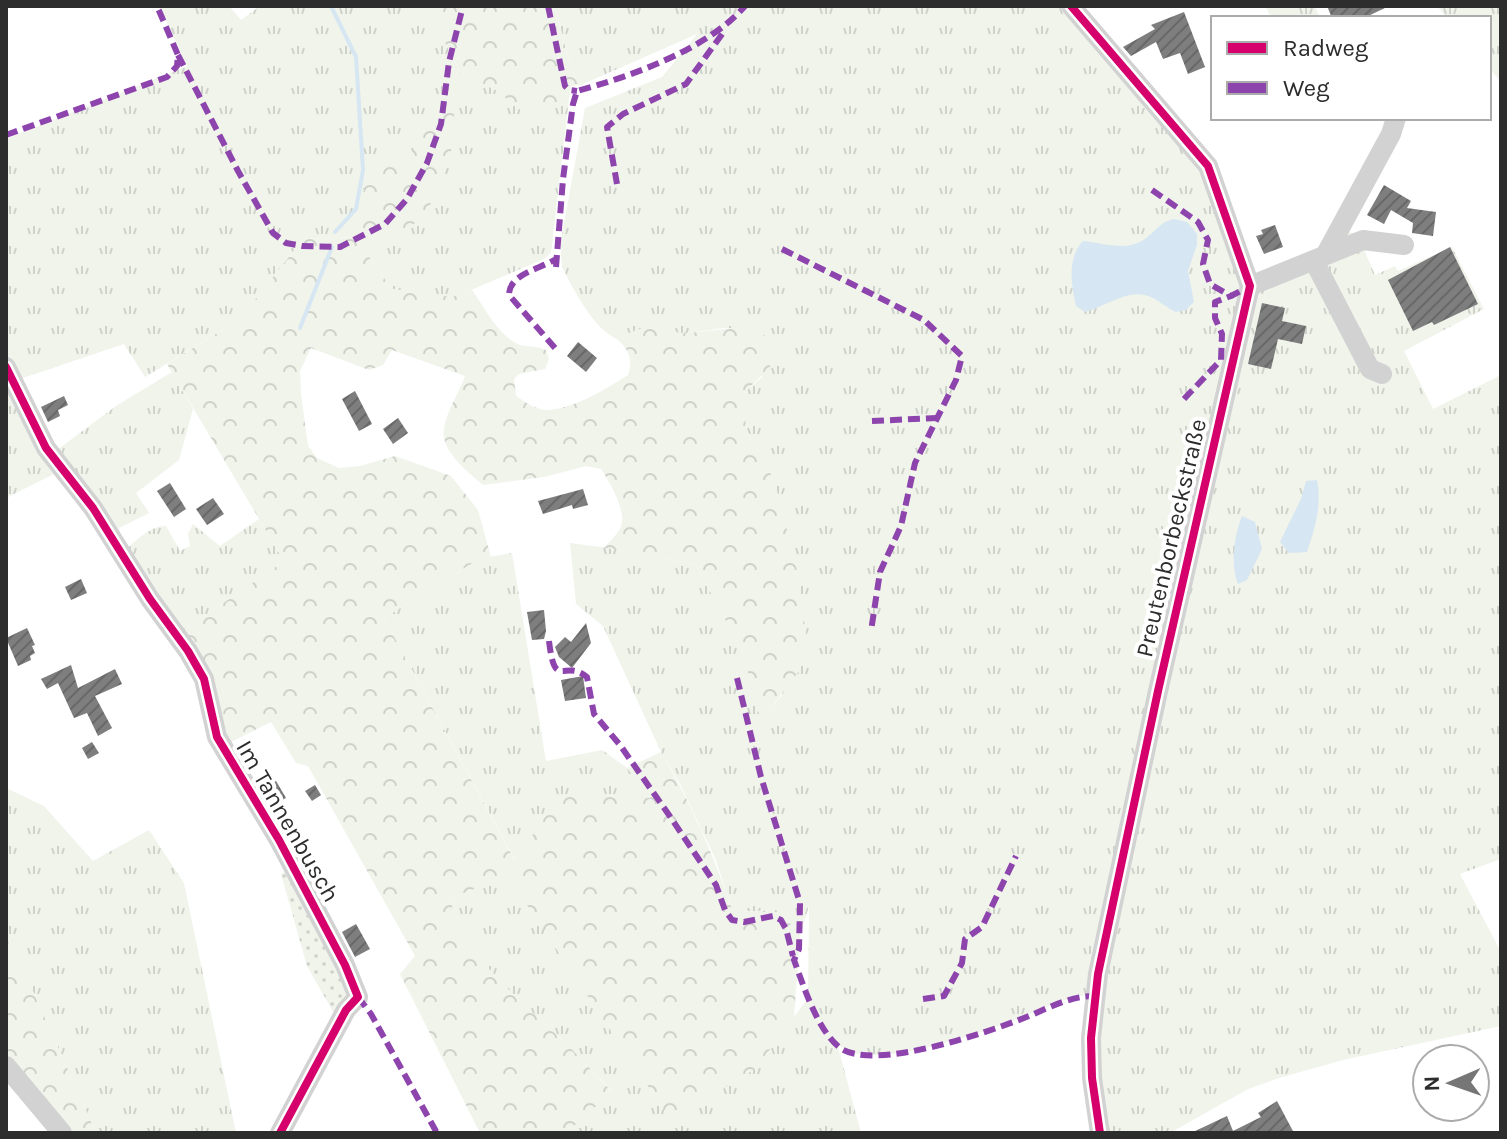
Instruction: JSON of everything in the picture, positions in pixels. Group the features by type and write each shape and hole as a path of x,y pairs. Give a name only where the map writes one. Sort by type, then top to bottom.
{"street":[{"path":"1071,6 1208,166 1250,286 1363,240 1404,245"},
{"path":"1320,257 1391,134 1395,120"},
{"path":"1320,257 1370,369 1382,374"},
{"name":"Preutenborbeckstraße","path":"1100,1133 1092,1078 1091,1038 1096,985 1158,691 1250,286"},
{"name":"Im Tannenbusch","path":"6,367 46,448 93,508 204,679 217,737 279,840 345,965 358,997 346,1010 280,1133"},
{"path":"6,1066 62,1133"}],"green space":[{"path":"159,6 229,6 241,20 260,6 426,6 462,75 496,90 523,111 569,99 551,253 544,259 452,298 392,289 355,237 303,239 240,319 145,377 124,344 14,381 60,471 6,498 6,139 187,66"},
{"path":"426,6 555,6 571,69 581,85 571,86 569,99 523,112 496,90 462,75"},
{"path":"555,6 1072,6 1214,165 1254,275 1317,254 1347,232 1363,234 1362,245 1375,275 1395,266 1398,271 1452,247 1484,309 1404,351 1433,409 1501,375 1501,859 1460,874 1501,952 1501,1026 1411,1043 1279,1078 1248,1089 1170,1133 1102,1133 1093,995 1084,996 959,1039 905,1052 860,1054 844,1049 832,1039 838,1047 861,1133 566,1133 612,1091 495,976 468,941 450,899 508,874 671,1121 756,1068 808,998 809,906 800,936 779,910 733,912 715,858 680,784 661,752 603,626 576,604 570,543 632,551 696,565 742,651 761,720 782,695 799,597 797,570 764,458 750,439 742,401 746,391 762,377 756,328 668,333 648,328 617,339 601,328 587,310 565,273 562,262 561,240 585,108 662,77 697,34 581,85 571,69"},
{"path":"1265,6 1315,6 1319,16 1271,16"},
{"path":"1437,6 1501,6 1501,82 1491,70 1491,16 1445,16"},
{"path":"453,108 451,153 432,202 409,228 368,246 356,227 367,176 375,175 414,150 431,109"},
{"path":"355,237 392,289 452,297 472,290 505,336 520,345 546,350 549,359 545,369 519,374 514,379 516,396 545,410 577,403 628,375 629,355 617,339 636,330 653,328 686,333 756,328 768,339 770,367 746,391 743,401 746,426 777,490 797,570 806,634 799,671 761,721 742,651 696,565 604,548 621,526 622,512 601,469 586,466 544,477 483,485 456,460 444,437 447,415 465,376 392,350 383,365 369,370 311,348 300,371 308,446 317,458 339,468 360,466 395,456 451,476 478,510 491,557 479,559 384,618 515,861 559,796 651,798 627,768 661,752 701,830 733,912 779,910 800,936 794,1017 756,1068 671,1121 507,875 450,899 458,921 468,941 495,976 567,1044 612,1092 566,1133 480,1133 400,974 415,956 308,766 296,763 271,722 227,744 183,631 284,561 167,364 240,319 303,239"},
{"path":"172,372 193,409 179,460 136,493 149,513 115,530 57,450 116,406"},
{"path":"259,519 284,561 183,631 127,549 150,531 166,526 180,551 190,546 188,534 193,524 220,546"},
{"path":"512,553 546,761 602,750 627,768 652,798 516,862 384,618 479,559"},
{"path":"6,788 44,806 93,861 149,830 184,883 236,1133 96,1133 6,937"},
{"path":"292,866 356,996 336,1017 307,966 281,874"},
{"path":"6,937 96,1133 66,1133 6,1060"}],"water":[{"path":"1174,219 1187,222 1197,234 1197,245 1188,271 1194,302 1186,310 1176,312 1153,298 1136,294 1085,312 1076,306 1072,263 1083,241 1128,246"},
{"path":"1317,480 1318,507 1307,552 1289,553 1280,542 1301,499 1306,481"},
{"path":"1242,516 1255,522 1262,549 1247,580 1238,584 1234,550"}],"building":[{"path":"1327,6 1389,6 1368,16 1331,16"},
{"path":"1184,12 1205,67 1188,74 1180,53 1163,59 1156,42 1131,56 1123,47 1155,29 1151,25"},
{"path":"1384,185 1411,201 1407,208 1436,212 1433,236 1412,233 1413,223 1391,210 1384,224 1367,215"},
{"path":"1275,225 1283,247 1264,254 1256,236 1263,234 1261,230"},
{"path":"1450,247 1478,304 1434,325 1432,322 1413,331 1388,280"},
{"path":"1262,303 1285,308 1282,321 1306,326 1302,344 1278,339 1271,369 1248,364"},
{"path":"578,342 597,358 586,372 567,356"},
{"path":"355,391 372,424 359,431 342,399"},
{"path":"64,396 68,405 58,410 60,416 48,422 41,407"},
{"path":"398,418 408,433 393,444 383,429"},
{"path":"170,483 186,509 174,517 157,491"},
{"path":"583,489 588,505 573,509 572,505 543,514 538,501"},
{"path":"213,498 224,514 207,525 196,509"},
{"path":"81,579 87,593 71,600 65,587"},
{"path":"544,610 544,639 532,640 527,612"},
{"path":"586,623 591,643 572,668 559,657 555,647 565,637 571,642"},
{"path":"27,628 35,645 32,646 35,653 30,656 31,660 18,666 6,638"},
{"path":"71,665 78,688 115,669 122,684 95,696 112,728 98,736 87,713 74,718 58,683 47,689 41,679"},
{"path":"583,676 586,698 565,701 561,680"},
{"path":"92,742 99,753 88,759 82,748"},
{"path":"272,774 286,798 273,805 259,782"},
{"path":"315,785 321,795 312,801 305,791"},
{"path":"356,924 370,949 355,957 342,932"},
{"path":"1277,1101 1294,1133 1191,1133 1227,1116 1233,1131 1261,1117 1258,1113"}],"waterway":[{"path":"331,6 356,57 363,170 356,209 335,232"},
{"path":"300,328 332,247"}],"marked path":[{"path":"6,135 167,77 177,66 178,55 157,6"},
{"path":"178,55 273,233 286,243 340,247 385,224 407,199 427,163 441,124 449,62 463,6"},
{"path":"548,6 565,86 577,91"},
{"path":"556,267 563,179 577,91 645,69 690,48 711,35 745,6"},
{"path":"617,184 607,127 623,114 686,84 725,30"},
{"path":"1152,190 1198,222 1208,240 1203,264 1210,284 1231,296 1250,286"},
{"path":"782,249 924,320 962,356 956,380 915,463 901,526 880,572 871,631"},
{"path":"555,348 509,295 510,288 520,277 556,259"},
{"path":"1184,399 1221,360 1222,334 1215,318 1215,302 1231,296"},
{"path":"872,421 937,418"},
{"path":"549,641 551,656 558,670 579,672 587,677 594,714 620,745 716,885 732,920 744,922 773,916 781,920 793,956"},
{"path":"737,678 761,777 800,903 799,949 794,960 818,1019 839,1047 855,1054 876,1055 930,1048 1067,1001 1094,996"},
{"path":"923,999 944,996 962,963 965,939 982,927 1016,856"},
{"path":"358,997 371,1014 437,1133"}],"cycle path":[{"path":"1071,6 1208,166 1250,286 1158,691 1098,974 1091,1038 1092,1078 1100,1133"},
{"path":"6,367 46,448 93,508 204,679 217,737 279,840 345,965 358,997 346,1010 280,1133"}]}
